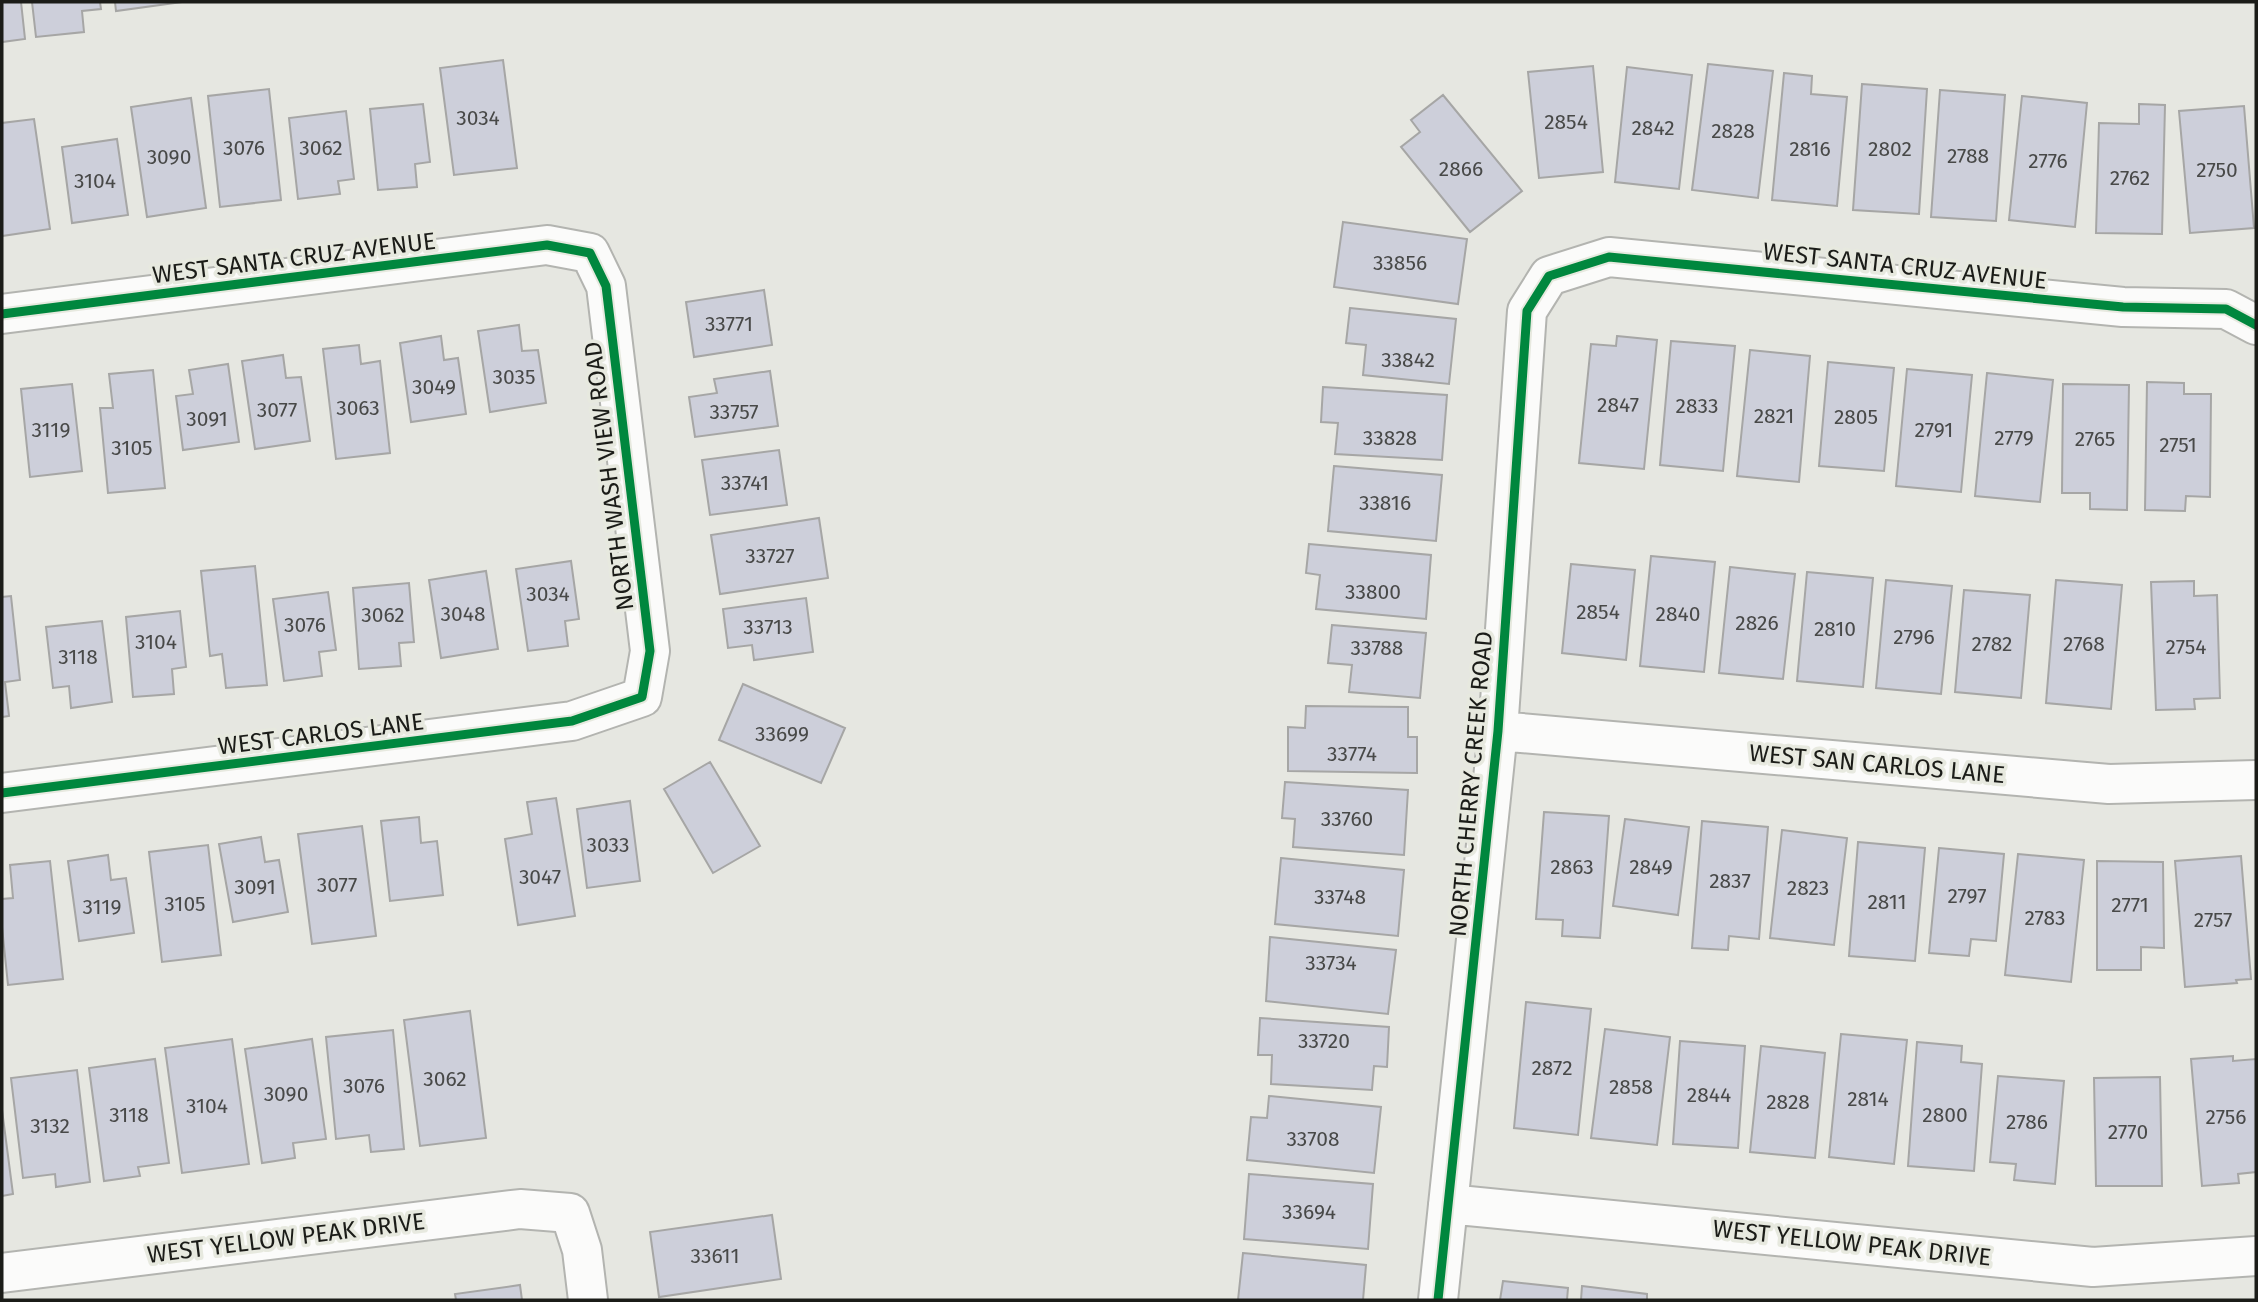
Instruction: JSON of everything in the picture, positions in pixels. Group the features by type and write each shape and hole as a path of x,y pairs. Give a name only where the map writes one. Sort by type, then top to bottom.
{"street":[{"name":"WEST SANTA CRUZ AVENUE","path":"2,314 547,245 590,253"},
{"name":"NORTH WASH VIEW ROAD","path":"590,253 606,286 650,651 642,697"},
{"name":"WEST SANTA CRUZ AVENUE","path":"1549,276 1609,257 2123,307 2226,309 2256,325"},
{"name":"NORTH CHERRY CREEK ROAD","path":"1438,1300 1499,731 1527,311 1549,276"},
{"name":"WEST CARLOS LANE","path":"2,793 572,721 642,697"},
{"name":"WEST SAN CARLOS LANE","path":"1499,731 2109,784 2256,780"},
{"name":"WEST YELLOW PEAK DRIVE","path":"1448,1204 2093,1267 2256,1256"},
{"name":"WEST YELLOW PEAK DRIVE","path":"2,1273 520,1209 570,1213 582,1251 588,1300"}],"building":[{"path":"2,2 21,2 25,39 2,42"},
{"path":"32,2 100,2 101,9 82,11 84,32 36,37"},
{"path":"115,2 182,2 116,11"},
{"path":"503,60 517,168 454,175 440,68"},
{"path":"1708,64 1773,71 1758,198 1692,190"},
{"path":"1593,66 1603,172 1539,178 1528,72"},
{"path":"1627,67 1692,75 1679,189 1615,182"},
{"path":"1784,73 1812,76 1811,94 1847,97 1837,206 1772,200"},
{"path":"1862,84 1927,89 1919,214 1853,210"},
{"path":"269,89 281,200 220,207 208,96"},
{"path":"1940,90 2005,95 1996,221 1931,217"},
{"path":"1443,95 1522,191 1470,232 1401,147 1420,132 1411,120"},
{"path":"2022,96 2087,103 2075,227 2009,220"},
{"path":"191,98 206,208 147,217 131,107"},
{"path":"423,104 430,162 415,164 417,187 378,190 370,109"},
{"path":"2139,104 2165,105 2162,234 2096,233 2099,123 2139,124"},
{"path":"2244,106 2254,228 2190,233 2179,111"},
{"path":"346,111 354,179 338,181 340,194 298,199 289,118"},
{"path":"34,119 50,229 2,236 2,123"},
{"path":"117,139 128,215 72,223 62,147"},
{"path":"1343,222 1467,239 1458,304 1334,287"},
{"path":"764,290 772,345 694,357 686,302"},
{"path":"1350,308 1456,319 1449,384 1363,375 1366,345 1346,343"},
{"path":"519,325 522,351 538,350 546,403 490,412 478,331"},
{"path":"441,336 444,360 458,358 466,414 411,422 400,343"},
{"path":"1617,336 1657,340 1644,469 1579,463 1591,344 1616,346"},
{"path":"1671,341 1735,346 1723,471 1660,465"},
{"path":"359,345 361,364 380,361 390,453 336,459 323,349"},
{"path":"1750,350 1810,356 1799,482 1737,476"},
{"path":"283,355 286,378 301,377 310,441 255,449 242,361"},
{"path":"1828,362 1894,368 1884,471 1819,466"},
{"path":"228,364 239,442 183,450 176,396 193,394 189,370"},
{"path":"1907,369 1972,375 1961,492 1896,486"},
{"path":"153,370 165,488 108,493 100,408 113,408 109,374"},
{"path":"770,371 778,426 695,437 689,397 717,393 714,379"},
{"path":"1987,373 2053,380 2040,502 1975,496"},
{"path":"2147,382 2184,383 2184,394 2211,394 2210,497 2186,496 2185,511 2145,510"},
{"path":"72,384 82,471 30,477 21,389"},
{"path":"2063,384 2129,385 2127,510 2090,509 2090,493 2062,493"},
{"path":"1323,387 1447,395 1442,460 1335,454 1338,423 1321,422"},
{"path":"779,450 787,505 710,515 702,460"},
{"path":"1334,466 1442,475 1436,541 1328,531"},
{"path":"819,518 828,578 720,594 711,535"},
{"path":"1309,544 1431,555 1426,619 1316,609 1320,575 1306,573"},
{"path":"1651,556 1715,562 1704,672 1640,666"},
{"path":"571,561 579,619 565,621 568,646 528,651 516,569"},
{"path":"1571,564 1635,570 1626,660 1562,653"},
{"path":"255,566 267,685 226,688 222,654 210,656 201,571"},
{"path":"1730,567 1795,574 1783,679 1719,673"},
{"path":"486,571 498,649 441,658 429,580"},
{"path":"1807,572 1873,578 1863,687 1797,681"},
{"path":"1886,580 1952,586 1941,694 1876,688"},
{"path":"2056,580 2122,585 2111,709 2046,703"},
{"path":"2194,581 2194,596 2217,595 2220,698 2194,699 2195,709 2156,710 2151,582"},
{"path":"409,583 414,642 399,643 401,666 359,669 353,588"},
{"path":"1964,590 2030,595 2021,698 1955,692"},
{"path":"328,592 336,650 319,652 322,676 284,681 273,599"},
{"path":"11,596 20,680 5,682 9,716 2,717 2,597"},
{"path":"806,598 813,652 754,660 752,645 728,648 723,609"},
{"path":"180,611 186,667 172,669 174,694 133,697 126,617"},
{"path":"102,621 112,702 71,708 69,686 53,688 46,627"},
{"path":"1332,625 1426,633 1420,698 1349,692 1352,665 1328,663"},
{"path":"743,684 845,728 821,783 719,740"},
{"path":"1306,706 1408,707 1408,737 1417,737 1417,773 1288,771 1288,727 1305,728"},
{"path":"710,762 760,846 713,873 664,789"},
{"path":"1285,782 1408,790 1404,855 1293,847 1295,819 1282,818"},
{"path":"556,798 575,916 518,925 505,839 532,834 527,802"},
{"path":"630,801 640,881 587,888 577,809"},
{"path":"1544,812 1609,816 1600,938 1562,936 1563,920 1536,919"},
{"path":"419,817 421,843 437,841 443,895 390,901 381,821"},
{"path":"1625,819 1689,827 1678,915 1613,906"},
{"path":"1702,821 1768,827 1759,939 1729,936 1728,950 1692,948"},
{"path":"362,826 376,936 312,944 298,834"},
{"path":"1782,830 1847,838 1834,945 1770,938"},
{"path":"261,837 265,862 279,860 288,912 233,922 219,844"},
{"path":"1858,842 1925,848 1915,961 1849,956"},
{"path":"208,845 221,955 162,962 149,852"},
{"path":"1939,848 2004,854 1996,941 1971,939 1969,956 1929,953"},
{"path":"2018,854 2084,860 2071,982 2005,975"},
{"path":"108,855 111,880 126,878 134,933 79,941 68,861"},
{"path":"2241,856 2251,979 2236,980 2237,983 2185,987 2175,861"},
{"path":"1281,858 1404,870 1398,936 1275,924"},
{"path":"50,861 63,979 8,985 2,899 13,898 10,865"},
{"path":"2097,861 2163,862 2164,948 2141,947 2141,970 2097,970"},
{"path":"1270,937 1396,950 1388,1014 1266,1001"},
{"path":"1526,1002 1591,1009 1578,1135 1514,1128"},
{"path":"470,1011 486,1138 420,1146 404,1020"},
{"path":"1260,1018 1389,1027 1387,1067 1374,1066 1372,1090 1271,1084 1272,1055 1258,1055"},
{"path":"1605,1029 1670,1037 1657,1145 1591,1138"},
{"path":"393,1030 404,1149 371,1152 369,1135 336,1139 326,1037"},
{"path":"1841,1034 1907,1040 1894,1164 1829,1157"},
{"path":"232,1039 249,1164 182,1173 165,1048"},
{"path":"312,1039 326,1139 293,1143 295,1158 262,1163 245,1049"},
{"path":"1680,1041 1745,1046 1738,1148 1673,1144"},
{"path":"1917,1042 1962,1046 1961,1062 1982,1064 1974,1171 1908,1166"},
{"path":"1761,1046 1825,1053 1815,1158 1750,1152"},
{"path":"2233,1056 2233,1061 2256,1059 2256,1172 2238,1174 2239,1183 2202,1186 2191,1059"},
{"path":"155,1059 169,1163 138,1167 140,1176 104,1181 89,1068"},
{"path":"77,1070 90,1182 56,1187 55,1174 23,1178 11,1078"},
{"path":"1998,1076 2064,1081 2055,1184 2014,1180 2016,1164 1990,1162"},
{"path":"2160,1077 2162,1186 2096,1186 2094,1078"},
{"path":"1269,1096 1381,1107 1374,1173 1247,1160 1251,1117 1267,1118"},
{"path":"2,1110 13,1194 2,1196"},
{"path":"1249,1174 1373,1184 1368,1249 1244,1239"},
{"path":"772,1215 781,1279 659,1297 650,1232"},
{"path":"1243,1253 1366,1265 1363,1300 1238,1300"},
{"path":"1503,1281 1568,1288 1567,1300 1500,1300"},
{"path":"520,1285 522,1300 456,1300 455,1294"},
{"path":"1582,1286 1647,1294 1647,1300 1581,1300"}],"cycle path":[{"path":"2,314 547,245 590,253 606,286 650,651 642,697 572,721 2,793"},
{"path":"1438,1300 1498,731 1527,311 1549,276 1609,257 2123,307 2226,309 2256,325"}]}
